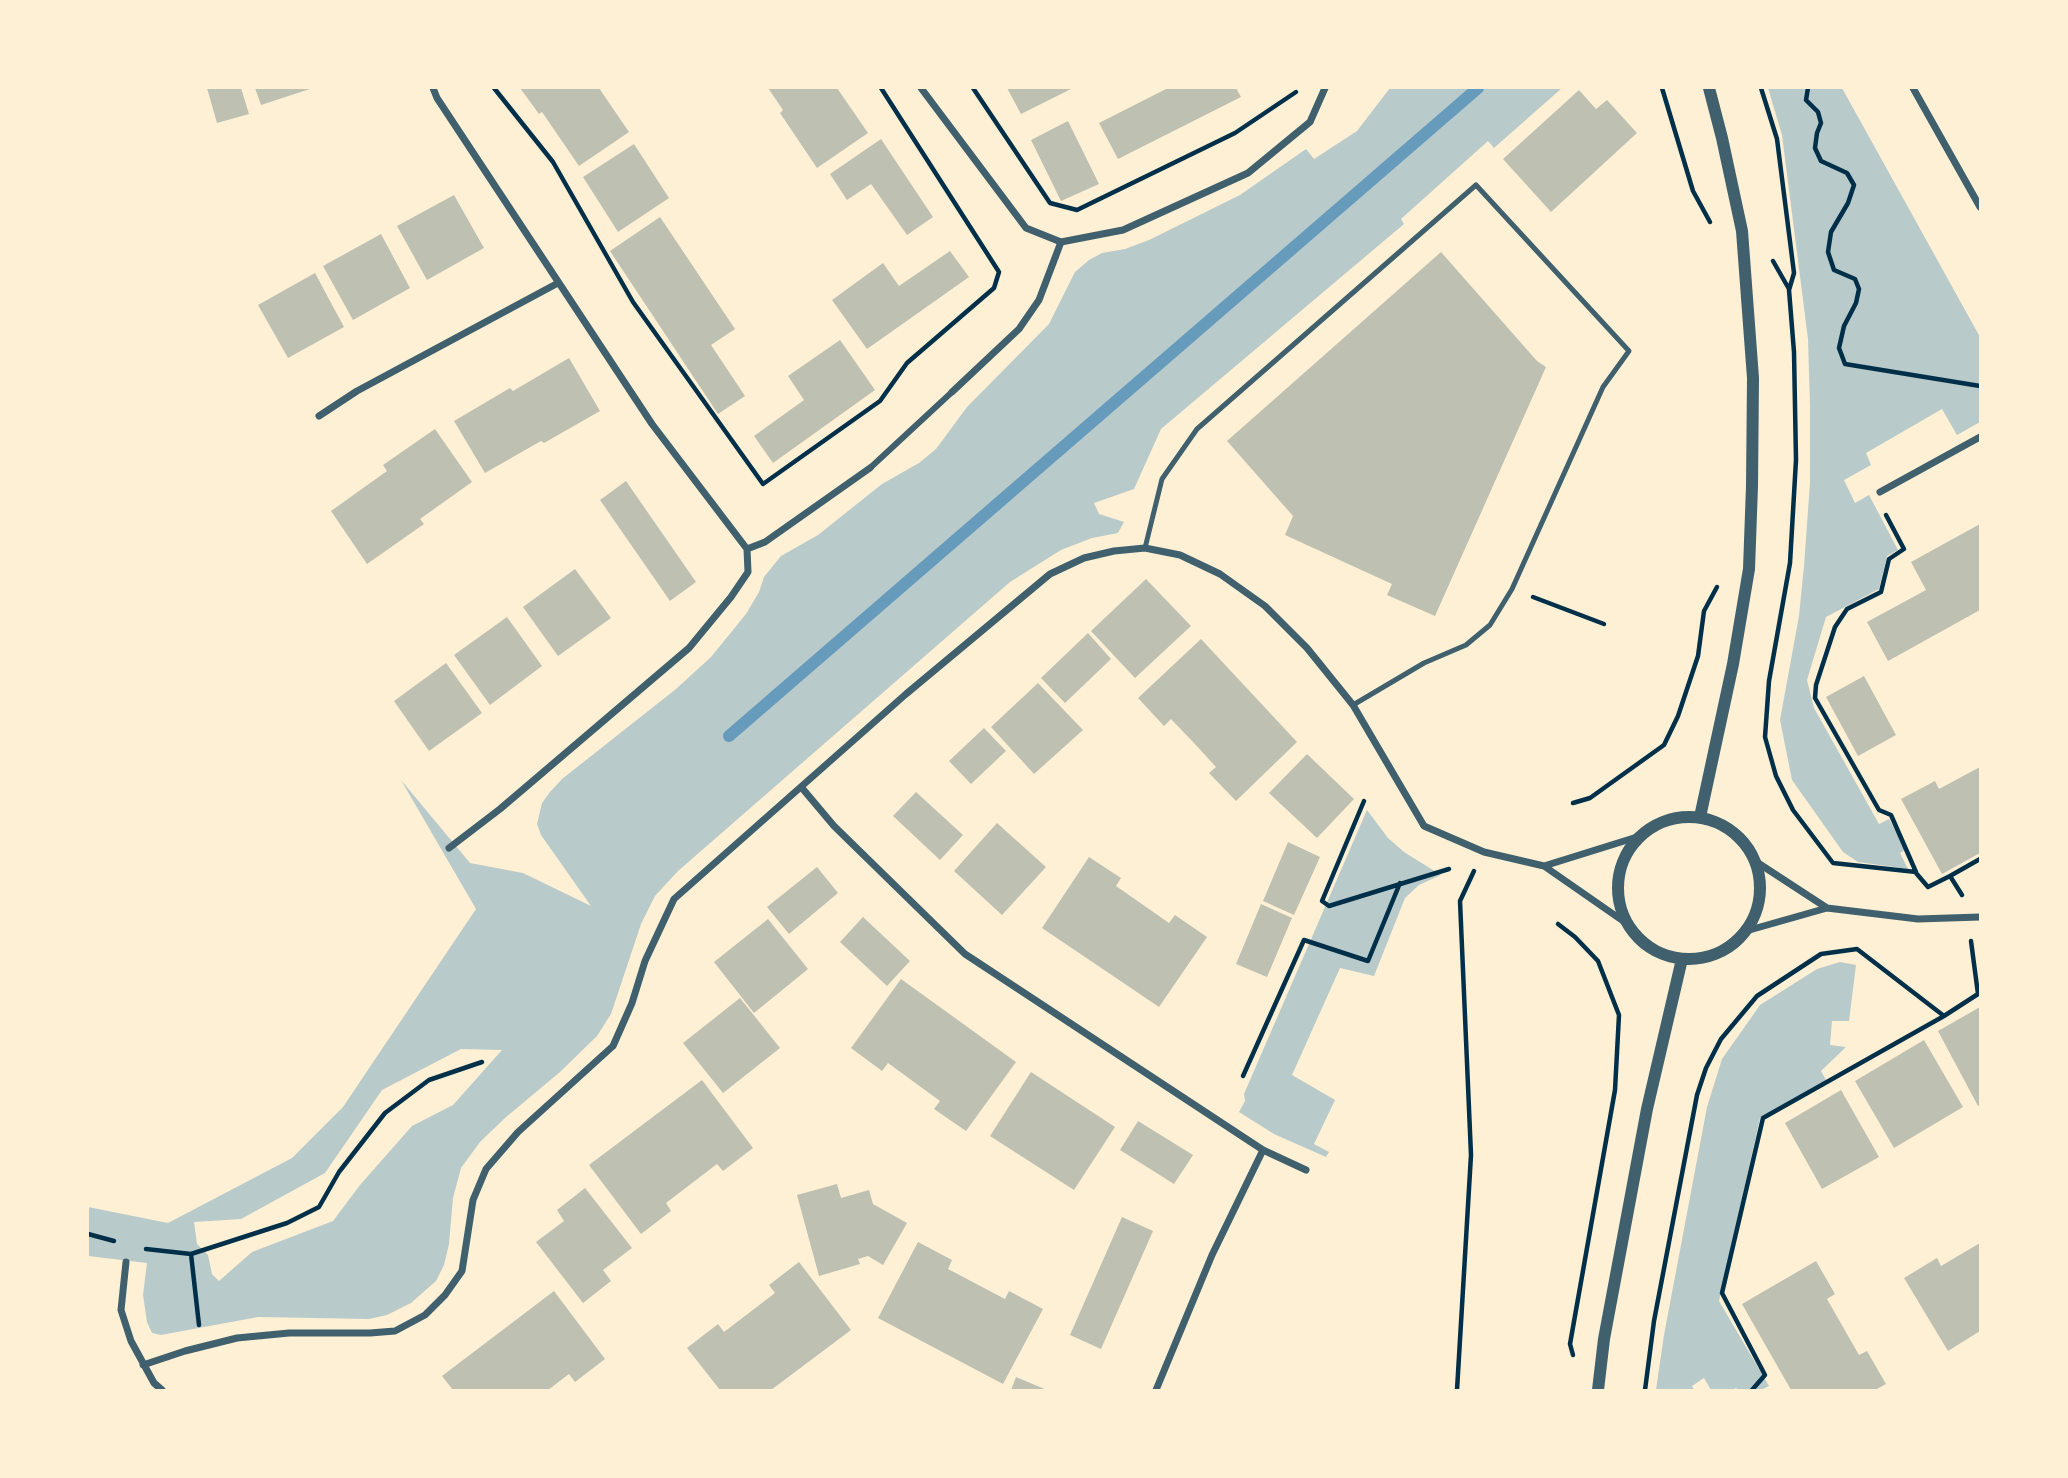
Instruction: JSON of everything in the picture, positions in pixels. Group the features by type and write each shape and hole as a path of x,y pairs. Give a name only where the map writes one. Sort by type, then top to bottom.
{"street":[{"path":"433,88 437,98 652,424 747,550 748,572 689,648 500,809 449,848"},
{"path":"921,88 1026,228 1061,242 1123,230 1248,173 1310,122 1325,88"},
{"path":"1700,817 1749,569 1752,486 1753,378 1742,231 1723,138 1709,88"},
{"path":"1913,88 1980,207"},
{"path":"747,550 765,542 870,468 1019,329 1039,300 1061,242"},
{"path":"319,416 357,391 558,283"},
{"path":"1880,492 1980,437"},
{"path":"143,1365 237,1338 289,1333 395,1331 425,1315 445,1295 462,1271 472,1200 486,1169 518,1132 613,1046 632,1003 645,961 674,899 906,694 1050,574 1084,558 1145,548 1180,555 1220,574 1265,606 1307,648 1353,705 1424,826 1484,852 1544,866 1626,923 1640,941 1659,954 1682,959 1706,958 1728,948 1746,931 1757,909 1760,885 1755,861 1743,840 1724,825 1700,817 1678,817 1656,824 1637,837 1544,866"},
{"path":"802,788 834,826 965,954 1263,1150 1306,1170"},
{"path":"1626,923 1618,901 1617,878 1624,856 1637,837"},
{"path":"1755,861 1827,908"},
{"path":"1746,931 1827,908 1918,919 1980,917"},
{"path":"1598,1391 1604,1339 1644,1123 1682,959"},
{"path":"1156,1391 1212,1255 1263,1150"},
{"path":"126,1262 121,1310 131,1341 143,1365 162,1391"}],"lane":[{"path":"1145,548 1162,479 1197,429 1476,185 1629,351 1603,387 1512,589 1490,625 1465,645 1424,663 1353,705"}],"path":[{"path":"494,88 553,162 633,302 763,484 880,401 907,363 994,288 999,272 881,88"},
{"path":"973,88 1050,202 1077,210 1235,133 1302,88"},
{"path":"1661,88 1693,191"},
{"path":"1761,88 1777,139 1794,273 1789,290 1794,352 1796,460 1790,564 1769,681 1765,737 1776,776 1793,810 1833,863 1916,872"},
{"path":"1808,88 1805,100 1818,112 1821,123 1815,148 1821,161 1847,173 1854,186 1848,203 1831,232 1828,252 1834,270 1855,279 1859,289 1856,303 1844,326 1839,348 1845,364 1980,386"},
{"path":"1880,492 1883,509 1904,550 1889,559 1881,592 1847,610 1835,627 1816,685 1815,698 1879,810 1891,815 1916,872 1928,887 1980,859"},
{"path":"1512,589 1604,624"},
{"path":"1573,803 1590,798 1664,745 1678,716 1698,656 1704,611"},
{"path":"1364,801 1322,901 1329,906 1449,869"},
{"path":"1457,1391 1471,1155 1460,901 1484,852"},
{"path":"1752,1391 1765,1375 1722,1293 1762,1118 1944,1016 1979,993 1969,918 1961,892 1950,876"},
{"path":"1243,1076 1304,940 1368,961 1400,883"},
{"path":"1558,924 1598,961 1619,1015 1615,1090 1570,1344"},
{"path":"1645,1391 1654,1321 1697,1095 1706,1068 1721,1039 1757,996 1821,954 1857,949 1944,1016"},
{"path":"143,1248 191,1254 287,1223 319,1207 339,1172 385,1113 429,1080 482,1062"},
{"path":"88,1234 121,1242"},
{"path":"191,1254 202,1346"}],"shaded area":[{"path":"1390,88 1562,88 1494,148 1488,141 1401,219 1404,224 1161,429 1134,489 1094,503 1099,514 1124,522 1118,533 1092,538 1061,550 1010,582 678,871 655,896 641,924 611,1014 597,1036 480,1142 461,1168 453,1198 449,1244 444,1265 436,1281 411,1303 387,1315 369,1319 258,1317 161,1335 152,1333 147,1322 143,1295 147,1263 88,1256 88,1207 168,1223 292,1158 343,1107 476,909 401,780 470,863 523,873 591,906 541,835 537,824 542,803 562,779 676,689 711,657 746,614 764,577 781,556 818,535 882,484 919,463 936,449 967,407 1049,324 1075,272 1089,260 1102,253 1125,249 1149,240 1240,195 1306,149 1314,159 1357,131","holes":["461,1049 502,1050 453,1105 412,1126 360,1185 333,1221 252,1252 219,1281 212,1274 208,1255 197,1244 194,1222 241,1219 325,1173 382,1090"]},
{"path":"1768,88 1842,88 1980,337 1980,422 1957,435 1942,409 1866,453 1871,465 1844,480 1855,503 1869,495 1898,550 1887,556 1879,589 1826,617 1807,680 1814,708 1879,824 1889,819 1906,849 1900,853 1908,869 1858,862 1843,852 1792,780 1780,720 1799,616 1804,566 1810,483 1810,405 1808,339 1782,135"},
{"path":"1367,810 1388,838 1404,852 1441,875 1419,885 1405,898 1374,976 1340,968 1292,1075 1335,1100 1314,1144 1329,1152 1326,1157 1274,1134 1239,1112 1245,1101 1244,1094"},
{"path":"1840,962 1856,965 1849,1021 1832,1021 1830,1045 1846,1047 1821,1071 1826,1080 1760,1118 1719,1301 1769,1386 1761,1390 1711,1390 1704,1378 1692,1386 1694,1390 1656,1390 1707,1107 1722,1059 1760,1005 1817,969"}],"building":[{"path":"207,88 241,88 249,114 217,123"},
{"path":"255,88 313,88 261,105"},
{"path":"520,88 599,88 629,132 579,166 542,112 539,114"},
{"path":"768,88 837,88 868,133 817,168 780,113 783,110"},
{"path":"1007,88 1073,88 1021,114"},
{"path":"1168,88 1236,88 1241,97 1118,159 1099,123"},
{"path":"1579,90 1596,109 1607,100 1637,133 1551,212 1503,159"},
{"path":"1068,121 1099,184 1061,201 1031,140"},
{"path":"881,139 933,217 907,235 871,184 847,200 830,174"},
{"path":"634,144 669,198 618,232 583,177"},
{"path":"454,195 484,248 427,280 397,226"},
{"path":"660,217 735,329 711,345 745,396 718,414 610,251"},
{"path":"381,234 410,288 353,320 323,266"},
{"path":"950,251 969,277 867,349 832,300 883,263 899,286"},
{"path":"1441,252 1537,361 1546,367 1435,616 1387,595 1392,584 1285,535 1293,516 1227,441"},
{"path":"315,273 344,327 288,358 258,305"},
{"path":"840,340 875,390 773,463 754,436 804,400 788,376"},
{"path":"569,358 600,411 485,473 454,421"},
{"path":"435,429 472,482 420,519 424,524 367,564 331,511 387,471 383,465"},
{"path":"626,481 696,582 670,601 600,500"},
{"path":"1980,524 1980,610 1888,661 1867,622 1926,590 1911,562"},
{"path":"575,569 611,618 558,656 523,607"},
{"path":"1146,579 1191,626 1135,678 1091,631"},
{"path":"507,617 542,666 490,705 454,655"},
{"path":"1088,633 1111,659 1065,703 1041,678"},
{"path":"1201,639 1297,742 1236,801 1209,773 1216,767 1194,743 1171,719 1164,726 1138,698"},
{"path":"446,663 482,713 429,751 394,701"},
{"path":"1864,676 1896,735 1858,756 1826,697"},
{"path":"1038,683 1083,730 1034,774 991,727"},
{"path":"984,728 1006,751 971,784 949,761"},
{"path":"1307,754 1354,799 1317,838 1269,793"},
{"path":"1980,767 1980,853 1942,874 1901,799 1935,781 1939,789"},
{"path":"916,792 963,835 940,860 893,816"},
{"path":"997,823 1046,867 1002,915 954,871"},
{"path":"1288,842 1320,857 1294,915 1263,901"},
{"path":"1089,857 1121,878 1116,886 1169,923 1175,915 1207,937 1159,1007 1042,928"},
{"path":"817,867 838,893 789,934 767,907"},
{"path":"1261,904 1292,918 1267,977 1236,964"},
{"path":"863,917 910,961 887,986 840,942"},
{"path":"768,919 808,969 754,1013 714,962"},
{"path":"901,979 1016,1062 966,1131 934,1109 940,1101 888,1063 882,1071 851,1048"},
{"path":"740,998 780,1048 723,1093 683,1043"},
{"path":"1980,1007 1980,1105 1978,1106 1938,1031"},
{"path":"1924,1040 1963,1107 1894,1148 1855,1081"},
{"path":"1031,1072 1115,1127 1074,1190 990,1136"},
{"path":"702,1080 753,1148 723,1171 717,1164 666,1203 671,1211 641,1234 589,1165"},
{"path":"1841,1090 1879,1157 1822,1189 1785,1123"},
{"path":"1138,1121 1193,1155 1174,1184 1120,1150"},
{"path":"837,1184 841,1198 869,1190 873,1204 907,1223 883,1265 868,1256 858,1259 860,1264 819,1276 797,1195"},
{"path":"585,1188 632,1248 603,1270 611,1281 583,1303 536,1242 564,1221 557,1210"},
{"path":"1122,1217 1153,1231 1101,1349 1070,1335"},
{"path":"918,1242 952,1260 948,1269 1005,1299 1009,1291 1043,1309 1003,1384 878,1318"},
{"path":"1980,1243 1980,1331 1948,1351 1904,1278 1937,1258 1941,1266"},
{"path":"1816,1261 1835,1294 1827,1299 1859,1355 1867,1351 1886,1384 1875,1390 1791,1390 1742,1304"},
{"path":"799,1262 851,1330 771,1390 720,1390 687,1348 718,1324 724,1332 775,1293 769,1285"},
{"path":"554,1291 605,1359 575,1382 569,1374 548,1390 453,1390 442,1376"},
{"path":"1016,1377 1047,1390 1011,1390"}],"waterway":[{"path":"729,736 1478,88"}]}
